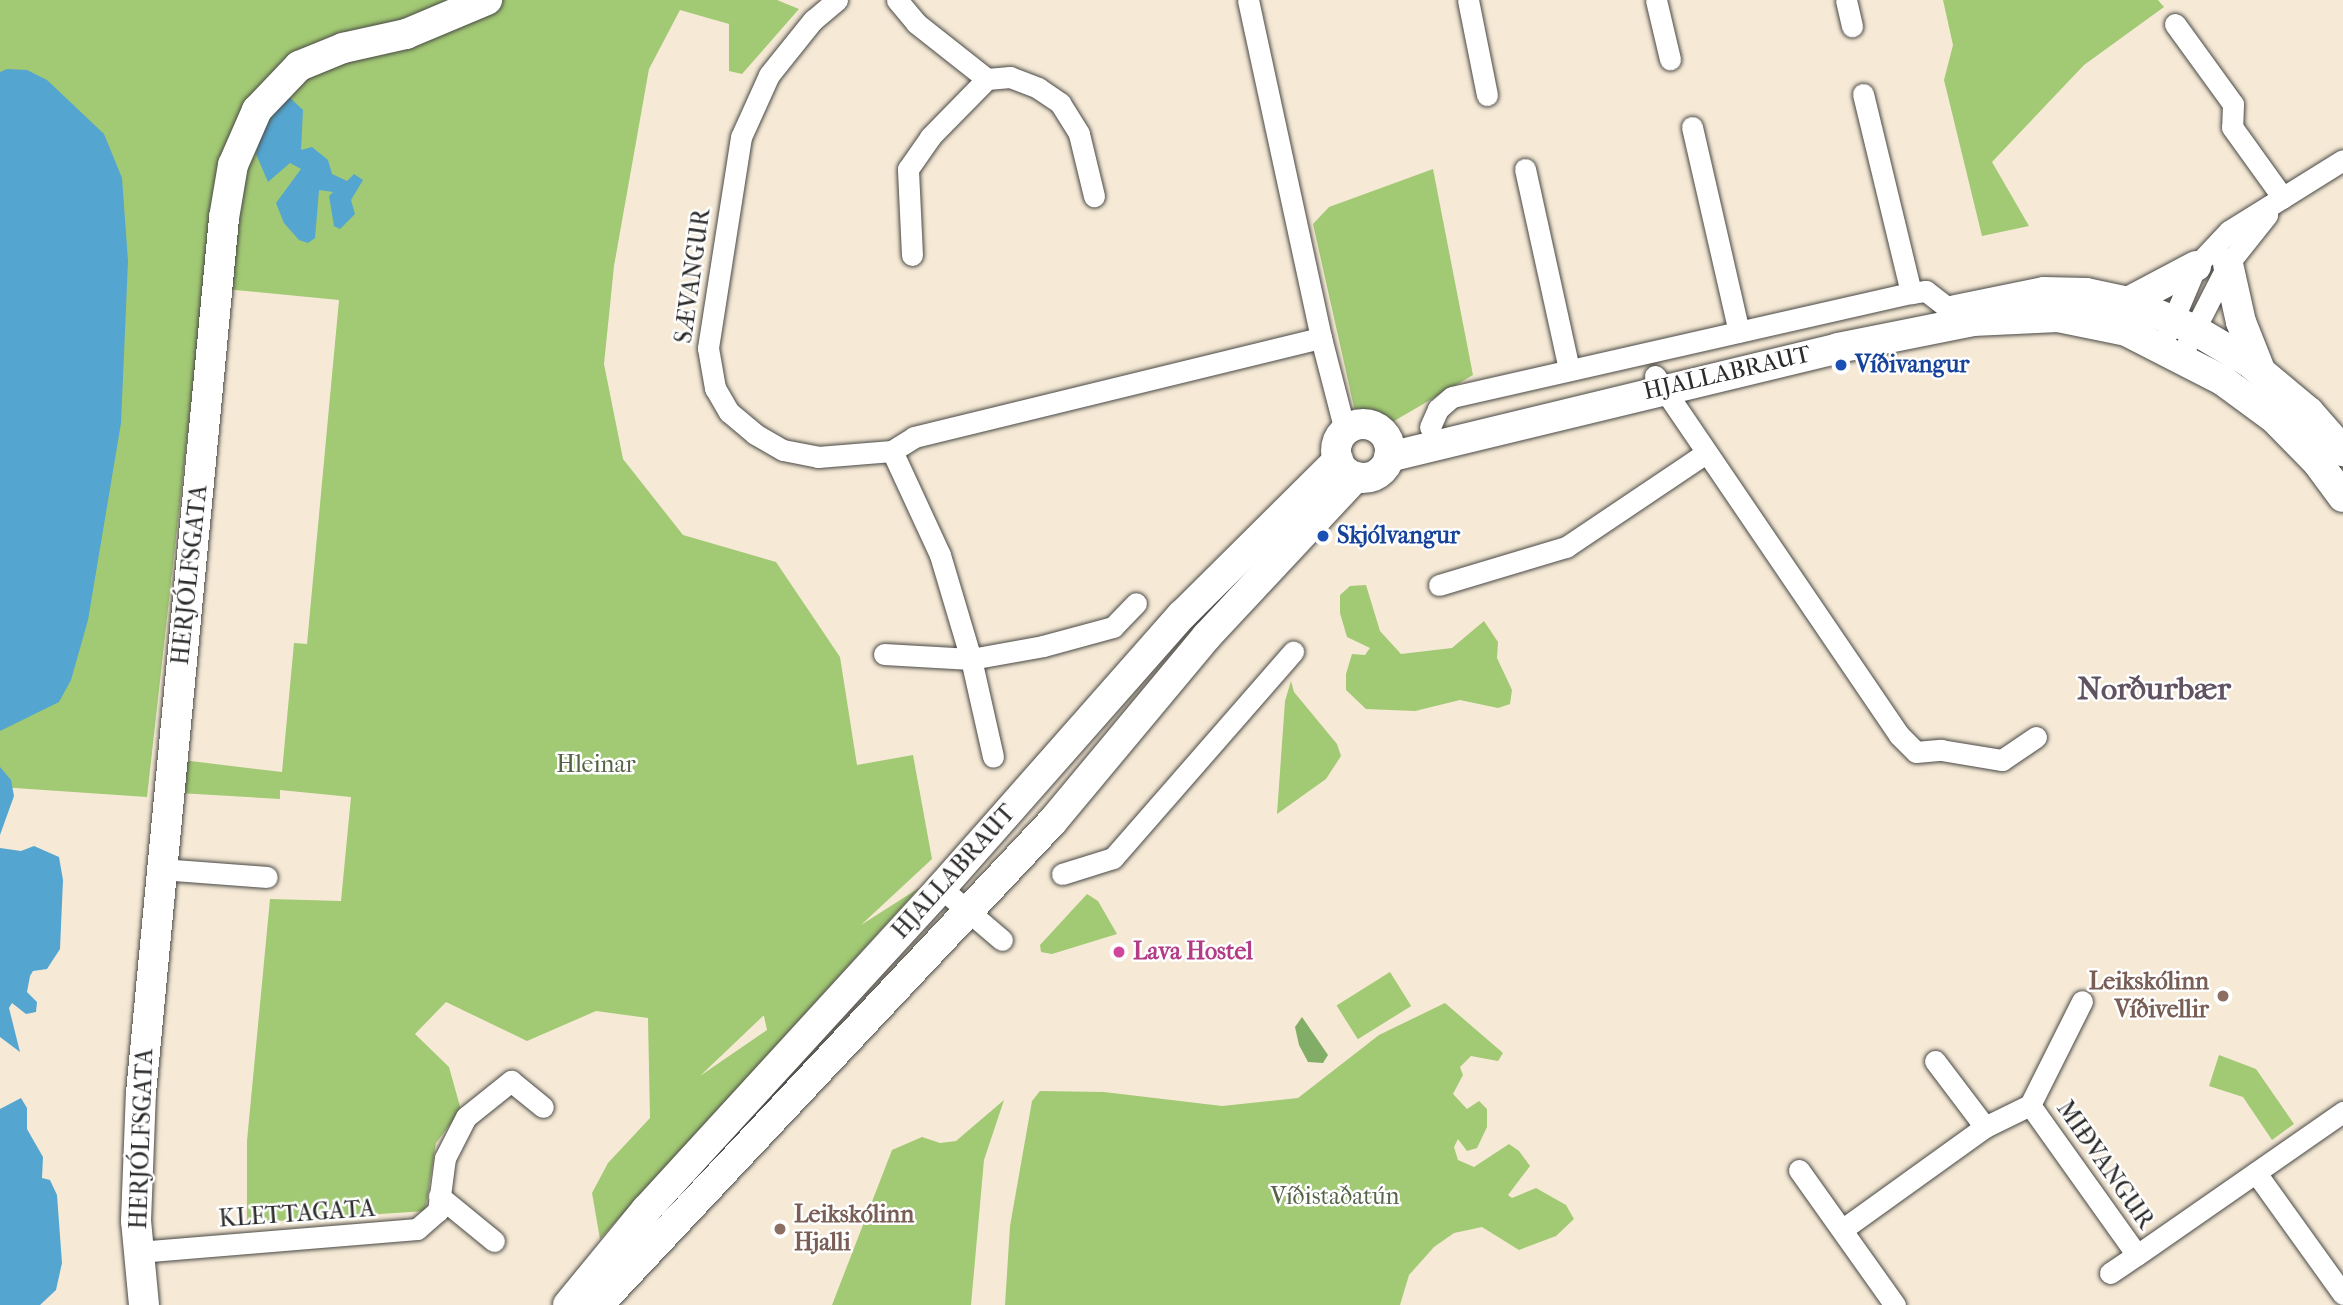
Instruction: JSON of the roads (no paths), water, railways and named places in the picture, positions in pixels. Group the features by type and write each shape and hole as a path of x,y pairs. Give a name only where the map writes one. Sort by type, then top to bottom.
{"main road":[{"name":"HERJÓLFSGATA","path":"144,1305 138,1252 137,1140 224,218 238,149 270,93 299,66 343,48 406,34 486,0"},
{"path":"2228,264 2241,322 2260,370"},
{"path":"2128,302 2196,266"},
{"name":"HJALLABRAUT","path":"1388,447 1952,311 2044,292 2086,293 2128,302 2178,338 2274,418 2318,463 2343,497"},
{"name":"HJALLABRAUT","path":"1388,447 1430,427 1659,382 1998,319 2058,317 2178,338 2260,370 2309,412 2343,451"},
{"path":"1363,425 1388,447 1373,476 1346,456 1363,425"},
{"name":"HJALLABRAUT","path":"582,1301 646,1210 941,888 1182,615 1346,456"},
{"name":"HJALLABRAUT","path":"582,1301 968,911 1052,822 1253,584 1346,456"}],"street":[{"name":"SÆVANGUR","path":"837,0 813,20 769,75 741,137 711,305 709,366 729,412 783,450 818,457 892,451 926,433 1321,338"},
{"path":"897,0 916,23 987,79"},
{"path":"1248,0 1346,456"},
{"path":"1468,0 1487,95"},
{"path":"1656,0 1670,59"},
{"path":"1846,0 1852,26"},
{"path":"2175,24 2233,104 2232,127 2283,198"},
{"path":"912,255 908,169 929,137 987,79 1010,77 1038,88 1060,103 1079,134 1094,196"},
{"path":"1863,94 1911,293 1926,291 1952,311"},
{"name":"HJALLABRAUT","path":"1692,127 1739,332"},
{"path":"2178,338 2196,266 2229,231 2343,160"},
{"path":"1525,169 1569,369"},
{"path":"2178,338 2228,264 2283,198"},
{"name":"HJALLABRAUT","path":"1430,427 1438,409 1452,397 1911,293"},
{"path":"1659,382 1899,735 1916,752 1941,750 2002,760 2036,737"},
{"path":"892,451 940,555 971,659 993,757"},
{"path":"1439,585 1566,547 1706,453"},
{"path":"884,654 971,659 1090,636 1113,627 1136,603"},
{"path":"1062,874 1113,858 1293,652"},
{"path":"161,869 267,877"},
{"path":"941,888 1002,940"},
{"name":"MIÐVANGUR","path":"2030,1105 2082,1002"},
{"path":"1935,1061 1985,1127"},
{"name":"KLETTAGATA","path":"138,1252 396,1234 417,1229 438,1211 445,1158 466,1117 511,1081 543,1107"},
{"name":"MIÐVANGUR","path":"1843,1229 1985,1127 2016,1108 2030,1105"},
{"name":"MIÐVANGUR","path":"2030,1105 2137,1255"},
{"name":"MIÐVANGUR","path":"2110,1273 2343,1112"},
{"path":"1799,1170 1895,1305"},
{"path":"2256,1173 2343,1294"},
{"path":"439,1196 494,1241"}],"water":[{"path":"7,69 27,70 47,80 104,134 122,178 128,261 121,423 88,620 71,680 59,702 0,731 0,72"},
{"path":"287,95 303,110 301,150 312,147 328,160 332,174 347,181 354,174 363,180 351,200 355,214 340,229 334,226 329,196 333,192 319,190 315,238 308,243 299,240 284,223 276,203 301,169 290,163 268,182 256,154 262,126"},
{"path":"0,767 11,780 14,796 0,835"},
{"path":"34,846 59,857 63,880 60,949 47,969 33,971 30,976 27,992 37,1002 36,1012 26,1014 12,1003 9,1008 20,1052 0,1037 0,848 21,851"},
{"path":"21,1098 27,1108 27,1129 43,1157 42,1178 50,1180 57,1195 62,1263 56,1290 40,1305 0,1305 0,1109"}],"place":[{"name":"Víðivangur","path":"1841,365"},
{"name":"Skjólvangur","path":"1323,536"},
{"name":"Lava Hostel","path":"1119,952"},
{"name":"Leikskólinn Víðivellir","path":"2223,996"},
{"name":"Leikskólinn Hjalli","path":"780,1229"}],"district":[{"name":"Norðurbær","path":"2154,689"}],"park label":[{"name":"Hleinar","path":"596,765"},
{"name":"Víðistaðatún","path":"1335,1197"}]}
